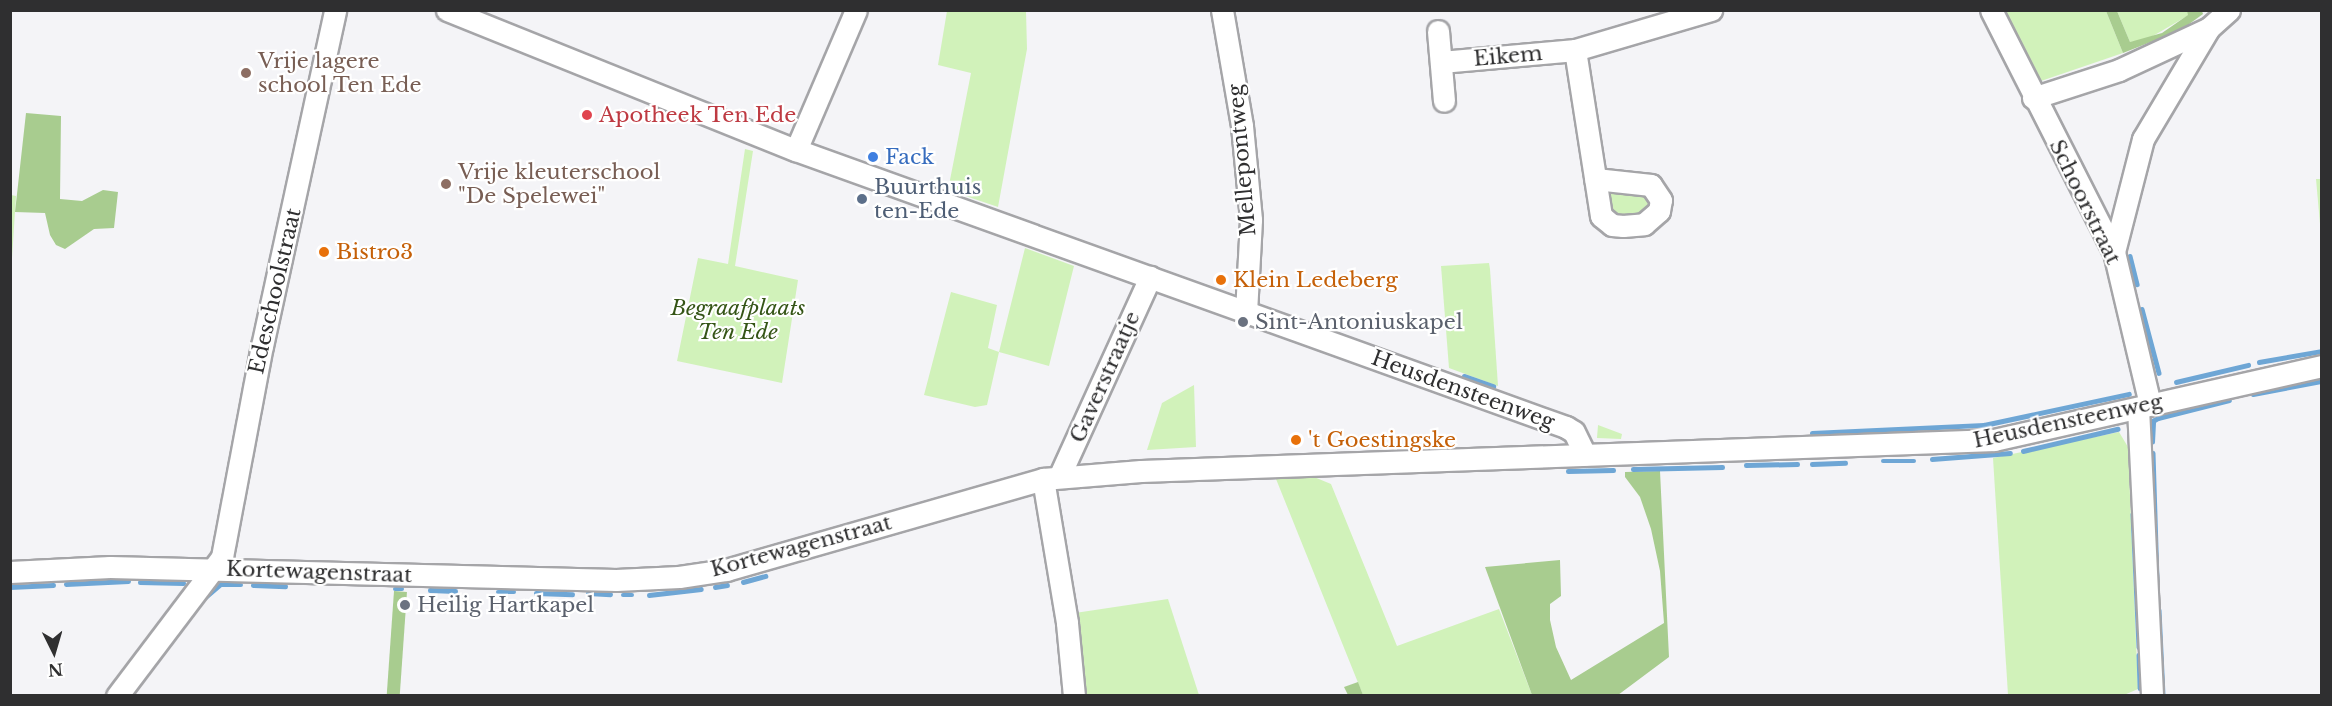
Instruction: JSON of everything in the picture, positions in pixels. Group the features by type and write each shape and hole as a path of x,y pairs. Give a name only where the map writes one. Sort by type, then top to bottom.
{"street":[{"name":"Edeschoolstraat","path":"117,696 222,557 260,356 335,10"},
{"name":"Heusdensteenweg","path":"447,10 796,150 1566,428 1574,432 1585,455 1953,444 1994,440 2322,366"},
{"path":"796,150 856,10"},
{"name":"Mellepontweg","path":"1222,10 1242,126 1251,220 1245,311"},
{"name":"Eikem","path":"1441,62 1575,50 1711,10"},
{"name":"Schoorstraat","path":"1991,10 2033,98 2114,252 2144,406 2152,696"},
{"path":"2033,98 2119,70 2209,28 2229,10"},
{"path":"2114,252 2144,140 2209,28"},
{"path":"1438,31 1444,101"},
{"path":"1575,50 1595,179"},
{"name":"Gaverstraatje","path":"1051,478 1150,277"},
{"name":"Kortewagenstraat","path":"10,572 87,567 616,580 679,577 726,570 1051,478 1585,455"},
{"path":"1051,478 1074,696"}],"green space":[{"path":"947,11 1026,11 1027,49 998,207 948,190 971,73 938,65"},
{"path":"2005,11 2106,11 2123,53 2041,81"},
{"path":"2106,11 2117,11 2130,42 2162,33 2188,15 2187,11 2202,11 2203,14 2181,30 2123,53"},
{"path":"2117,11 2187,11 2189,15 2146,40 2130,42"},
{"path":"26,113 61,116 60,199 82,201 103,190 118,192 114,228 94,229 65,249 56,245 50,235 45,213 15,212"},
{"name":"Begraafplaats Ten Ede","path":"745,149 753,151 735,266 798,280 782,383 677,361 698,258 728,264"},
{"path":"2316,179 2321,179 2321,235"},
{"path":"1613,189 1645,190 1653,198 1646,216 1611,216 1606,198"},
{"path":"11,195 16,196 11,274"},
{"path":"1025,248 1074,266 1049,366 999,352"},
{"path":"1489,263 1498,386 1449,368 1441,266"},
{"path":"951,292 997,305 988,348 999,352 987,405 975,407 924,395"},
{"path":"1194,385 1196,447 1147,450 1162,403"},
{"path":"1598,425 1622,434 1621,439 1597,438"},
{"path":"2119,432 2128,447 2138,689 2124,695 2008,695 1993,458"},
{"path":"1660,471 1669,657 1618,695 1532,695 1485,567 1560,560 1561,596 1550,604 1550,620 1556,647 1571,680 1664,623 1660,571 1651,529 1640,497 1625,477 1625,472"},
{"path":"1314,477 1331,484 1397,646 1499,609 1532,695 1363,695 1276,479"},
{"path":"394,591 407,592 400,696 387,696"},
{"path":"1168,599 1199,695 1085,695 1075,613"},
{"path":"1358,682 1363,695 1348,695 1344,687"}],"waterway":[{"path":"2130,256 2137,284"},
{"path":"2142,309 2159,373"},
{"path":"2259,362 2322,351"},
{"path":"2176,382 2248,365"},
{"path":"1464,376 1493,386"},
{"path":"2253,394 2322,381"},
{"path":"1812,433 1984,425 2129,394"},
{"path":"2152,442 2153,421 2158,418 2229,400"},
{"path":"2023,451 2117,429"},
{"path":"1932,459 2010,453"},
{"path":"2153,453 2157,581"},
{"path":"1883,461 1914,461"},
{"path":"1812,464 1845,463"},
{"path":"1746,465 1797,464"},
{"path":"1633,469 1722,467"},
{"path":"1568,471 1613,470"},
{"path":"2133,514 2139,647"},
{"path":"743,582 765,576"},
{"path":"66,584 128,581"},
{"path":"140,582 183,583"},
{"path":"10,587 53,585"},
{"path":"202,600 219,585 241,585"},
{"path":"253,585 285,586"},
{"path":"715,587 727,585"},
{"path":"395,589 402,589"},
{"path":"649,595 701,589"},
{"path":"430,590 455,591"},
{"path":"498,592 514,592"},
{"path":"536,593 572,594"},
{"path":"588,593 610,594"},
{"path":"623,595 632,595"},
{"path":"2159,610 2163,696"},
{"path":"2139,655 2140,688"}],"place":[{"name":"Vrije lagere school Ten Ede","path":"246,73"},
{"name":"Apotheek Ten Ede","path":"587,115"},
{"name":"Fack","path":"873,157"},
{"name":"Vrije kleuterschool \"De Spelewei\"","path":"446,184"},
{"name":"Buurthuis ten-Ede","path":"862,199"},
{"name":"Bistro3","path":"324,252"},
{"name":"Klein Ledeberg","path":"1221,280"},
{"name":"Sint-Antoniuskapel","path":"1243,322"},
{"name":"'t Goestingske","path":"1296,440"},
{"name":"Heilig Hartkapel","path":"405,605"}]}
